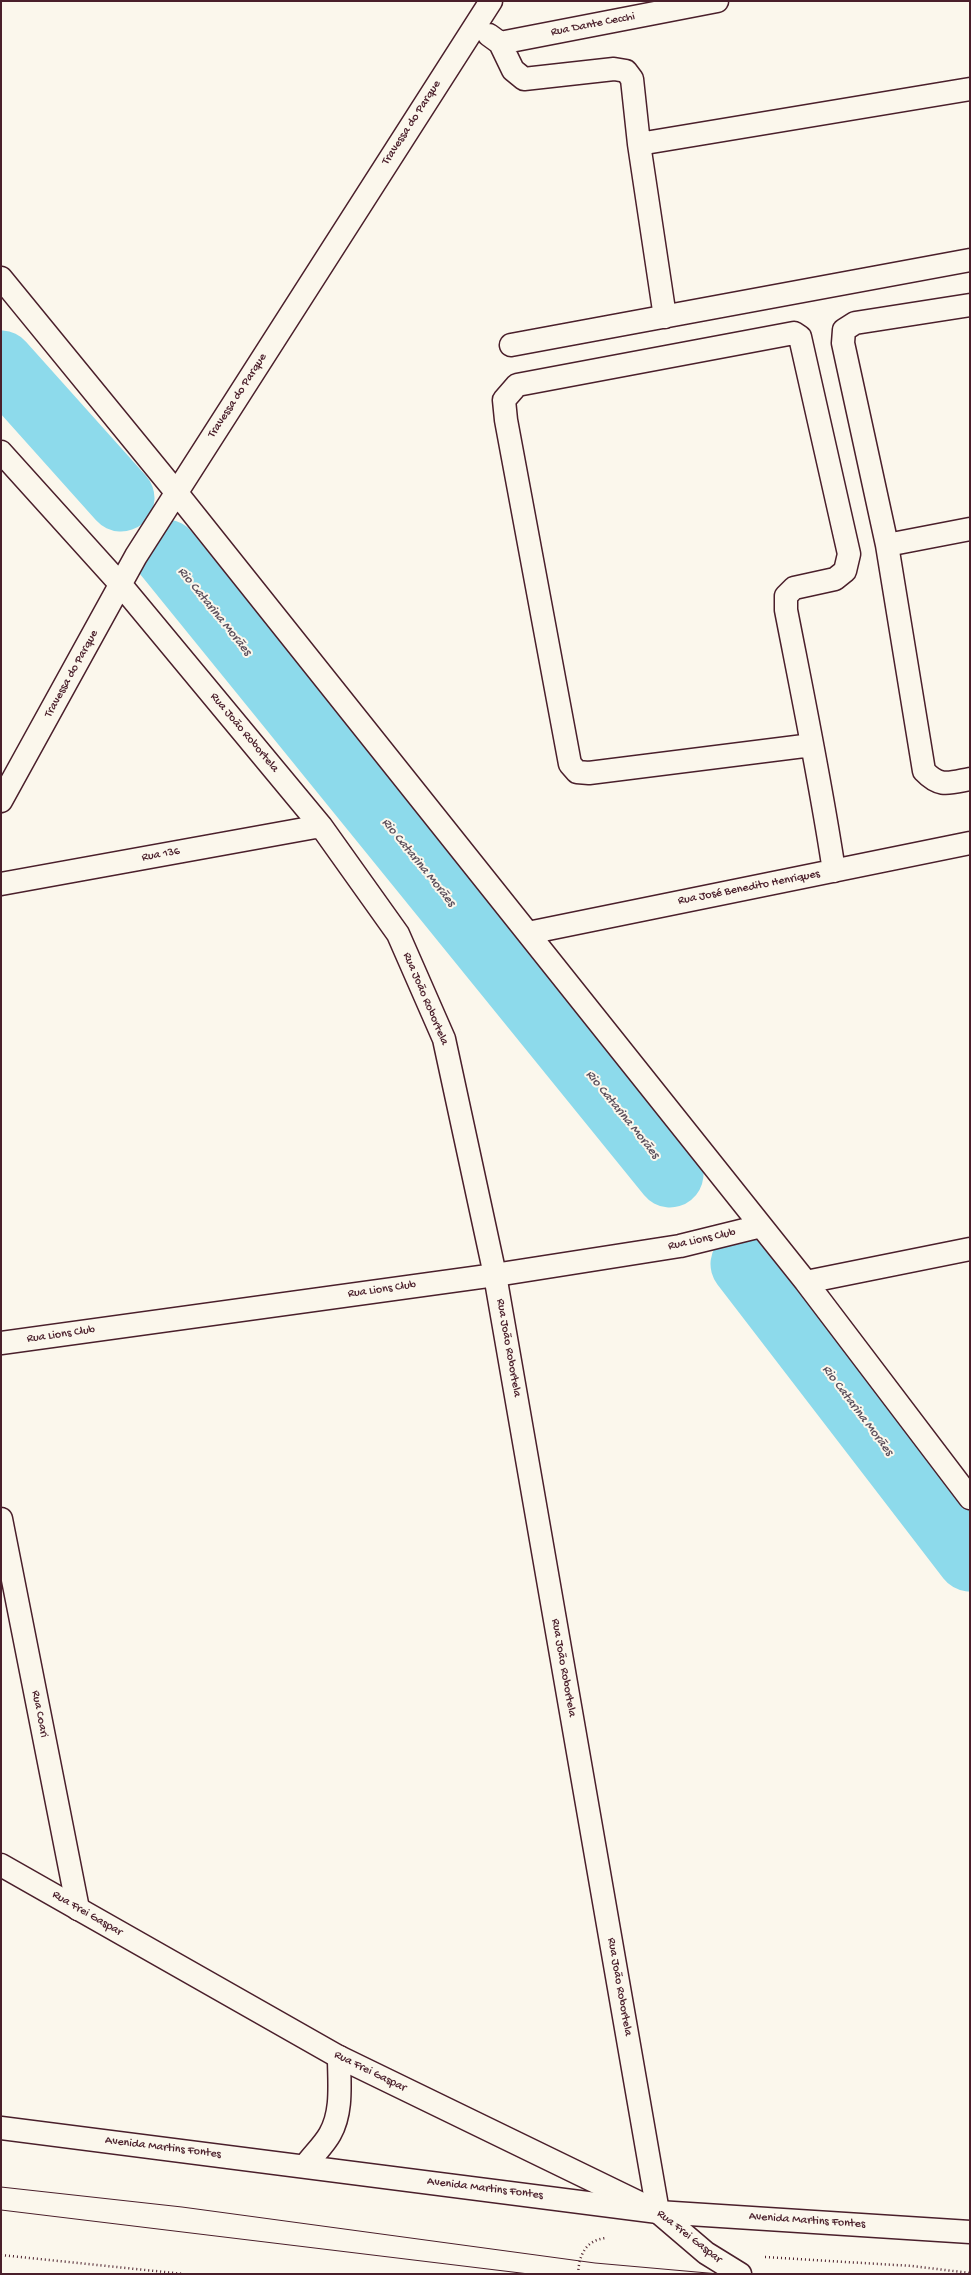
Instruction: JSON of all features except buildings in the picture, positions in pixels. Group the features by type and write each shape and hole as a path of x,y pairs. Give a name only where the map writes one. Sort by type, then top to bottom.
{"street":[{"name":"Travessa do Parque","path":"1,801 136,556 160,516 491,1"},
{"name":"Rua Dante Cecchi","path":"500,43 717,1"},
{"path":"475,25 500,43 513,70 524,79 614,69 626,71 632,79 639,144 665,317"},
{"path":"639,144 970,89"},
{"path":"511,345 970,260"},
{"path":"1,278 176,492 806,1282 970,1498"},
{"path":"970,306 855,323 844,330 843,343 887,545 924,771 934,781 950,783 970,779"},
{"path":"812,745 589,773 577,772 570,764 506,420 504,400 517,385 794,333 800,337 849,554 845,571 835,579 794,588 786,596 786,610 812,745 834,871"},
{"name":"Rua João Robortela","path":"1,452 121,584 321,826 398,934 444,1039 495,1275 658,2212"},
{"path":"887,545 970,529"},
{"name":"Rua 136","path":"1,884 321,826"},
{"name":"Rua José Benedito Henriques","path":"528,933 970,843"},
{"name":"Rua Lions Club","path":"1,1343 495,1275 680,1246 761,1226"},
{"path":"806,1282 970,1249"},
{"name":"Rua Coari","path":"1,1519 78,1909"},
{"name":"Rua Frei Gaspar","path":"1,1865 339,2057 658,2212 706,2253 740,2274"},
{"path":"305,2166 330,2134 337,2118 339,2101 339,2057"},
{"name":"Avenida Martins Fontes","path":"1,2128 658,2212 970,2232"}],"path":[{"path":"1,2255 184,2274"}],"waterway":[{"name":"Rio Catarina Morães","path":"1,364 121,498"},
{"name":"Rio Catarina Morães","path":"166,553 670,1174"},
{"name":"Rio Catarina Morães","path":"744,1264 970,1558"}],"tram line":[{"path":"1,2187 182,2207 595,2263 719,2274"},
{"path":"1,2210 529,2274"}]}
